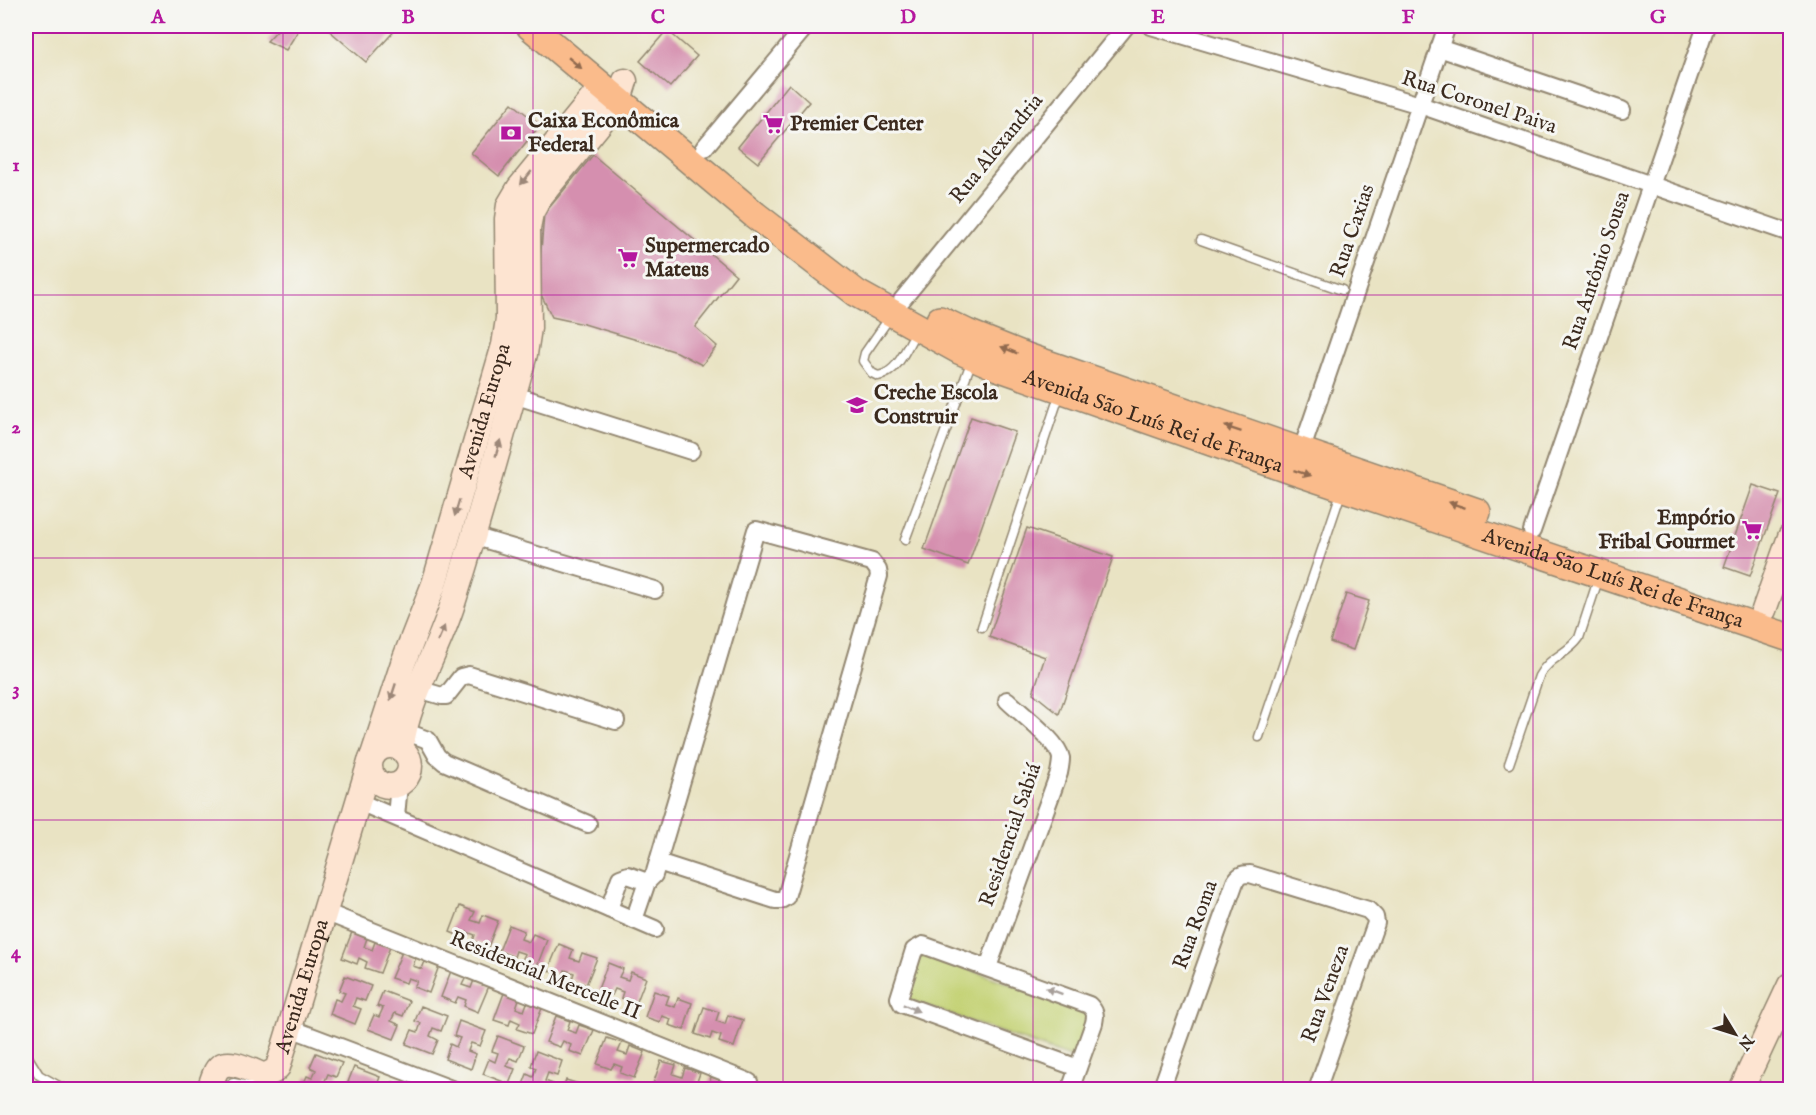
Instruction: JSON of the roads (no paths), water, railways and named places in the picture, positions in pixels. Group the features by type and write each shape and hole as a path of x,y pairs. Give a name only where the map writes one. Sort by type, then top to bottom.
{"main road":[{"name":"Avenida São Luís Rei de França","path":"530,26 597,82 622,90 704,148 828,250 866,278 918,328 973,356 998,368 1343,487 1791,638"},
{"name":"Avenida São Luís Rei de França","path":"559,26 622,90 784,238 856,293 1027,357 1791,619"}],"street":[{"path":"704,148 806,26"},
{"name":"Rua Alexandria","path":"897,308 1126,26"},
{"name":"Rua Coronel Paiva","path":"1151,26 1420,105 1791,233"},
{"name":"Rua Caxias","path":"1301,452 1348,292 1420,105 1447,26"},
{"name":"Rua Antônio Sousa","path":"1532,531 1706,26"},
{"path":"1439,48 1622,110"},
{"name":"Avenida Europa","path":"358,808 409,774 410,760 403,740 418,689 449,614 528,341 518,257 507,219 512,199 595,95 597,82"},
{"name":"Avenida Europa","path":"209,1089 216,1070 227,1064 264,1076 274,1071 281,1059 358,808 371,758 403,663 434,584 504,345 518,257 533,207 622,90"},
{"path":"514,395 690,451"},
{"path":"634,920 647,882 654,875 756,530 872,562 879,576 786,897 775,900 658,862"},
{"path":"473,536 655,590"},
{"path":"1764,610 1791,537"},
{"path":"418,689 446,696 461,677 469,675 616,721"},
{"name":"Residencial Sabiá","path":"988,967 1059,773 1061,758 1048,739 1007,700"},
{"path":"396,817 391,784 372,775 371,758 382,747 395,746 403,740 428,740 437,756 444,762 588,824"},
{"path":"358,808 396,817 655,929"},
{"name":"Rua Roma","path":"1161,1089 1238,877 1250,874 1368,910 1372,914"},
{"path":"609,909 620,878 628,875 647,882"},
{"name":"Residencial Mercelle II","path":"325,912 749,1082"},
{"name":"Rua Veneza","path":"1317,1089 1376,923 1372,914"},
{"path":"1070,1089 1078,1068 1094,1023 1095,1011 1089,1005 923,945 914,950 899,998 902,1004 1078,1068"},
{"path":"1741,1089 1791,985"},
{"path":"290,1028 454,1089"},
{"path":"231,1089 239,1086 249,1089"}],"lane":[{"path":"1201,240 1348,292"},
{"path":"897,308 866,353 863,361 872,373 878,376 890,371 918,328"},
{"path":"905,540 973,356"},
{"path":"982,627 1062,389"},
{"path":"1259,737 1343,487"},
{"path":"1509,764 1539,675 1545,665 1574,645 1579,638 1600,573"},
{"path":"26,1054 39,1074 66,1089"}],"place":[{"name":"Premier Center","path":"773,124"},
{"name":"Caixa Econômica Federal","path":"511,133"},
{"name":"Supermercado Mateus","path":"628,258"},
{"name":"Creche Escola Construir","path":"857,405"},
{"name":"Empório Fribal Gourmet","path":"1752,530"}]}
